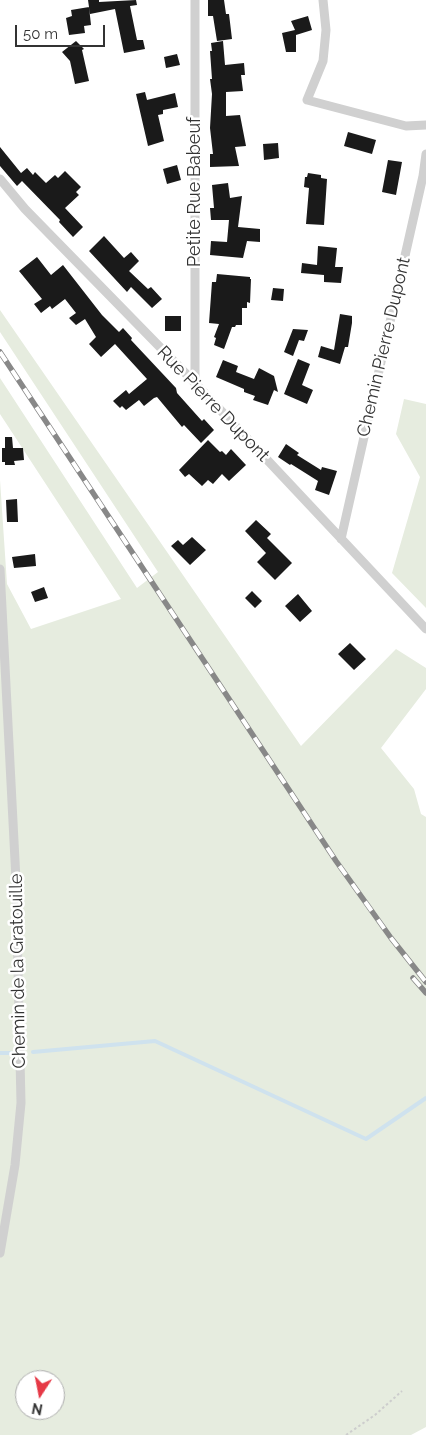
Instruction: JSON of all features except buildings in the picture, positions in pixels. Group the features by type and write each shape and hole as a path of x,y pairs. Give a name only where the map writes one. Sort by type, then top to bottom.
{"street":[{"name":"Petite Rue Babeuf","path":"195,383 196,0"},
{"path":"322,0 326,30 323,60 307,100 406,126 426,125"},
{"name":"Chemin Pierre Dupont","path":"341,539 423,176 426,154"},
{"name":"Rue Pierre Dupont","path":"0,179 25,209 195,383 426,629"},
{"name":"Chemin de la Gratouille","path":"0,569 16,880 21,1103 15,1165 0,1253"}],"path":[{"path":"346,1435 375,1415 402,1391"}],"shaded area":[{"path":"0,310 301,746 396,649 426,668 426,689 381,748 414,789 421,814 426,817 426,1427 411,1435 0,1435 0,480 7,584 31,629 121,599 0,414 0,378 137,588 158,572 0,332"},
{"path":"404,399 426,404 426,608 392,573 420,477 396,434"}],"waterway":[{"path":"33,1052 155,1041 366,1139 426,1098"},
{"path":"0,1053 17,1053"}],"railway":[{"path":"0,352 336,861 391,938 426,982"},
{"path":"413,978 426,993"}]}
